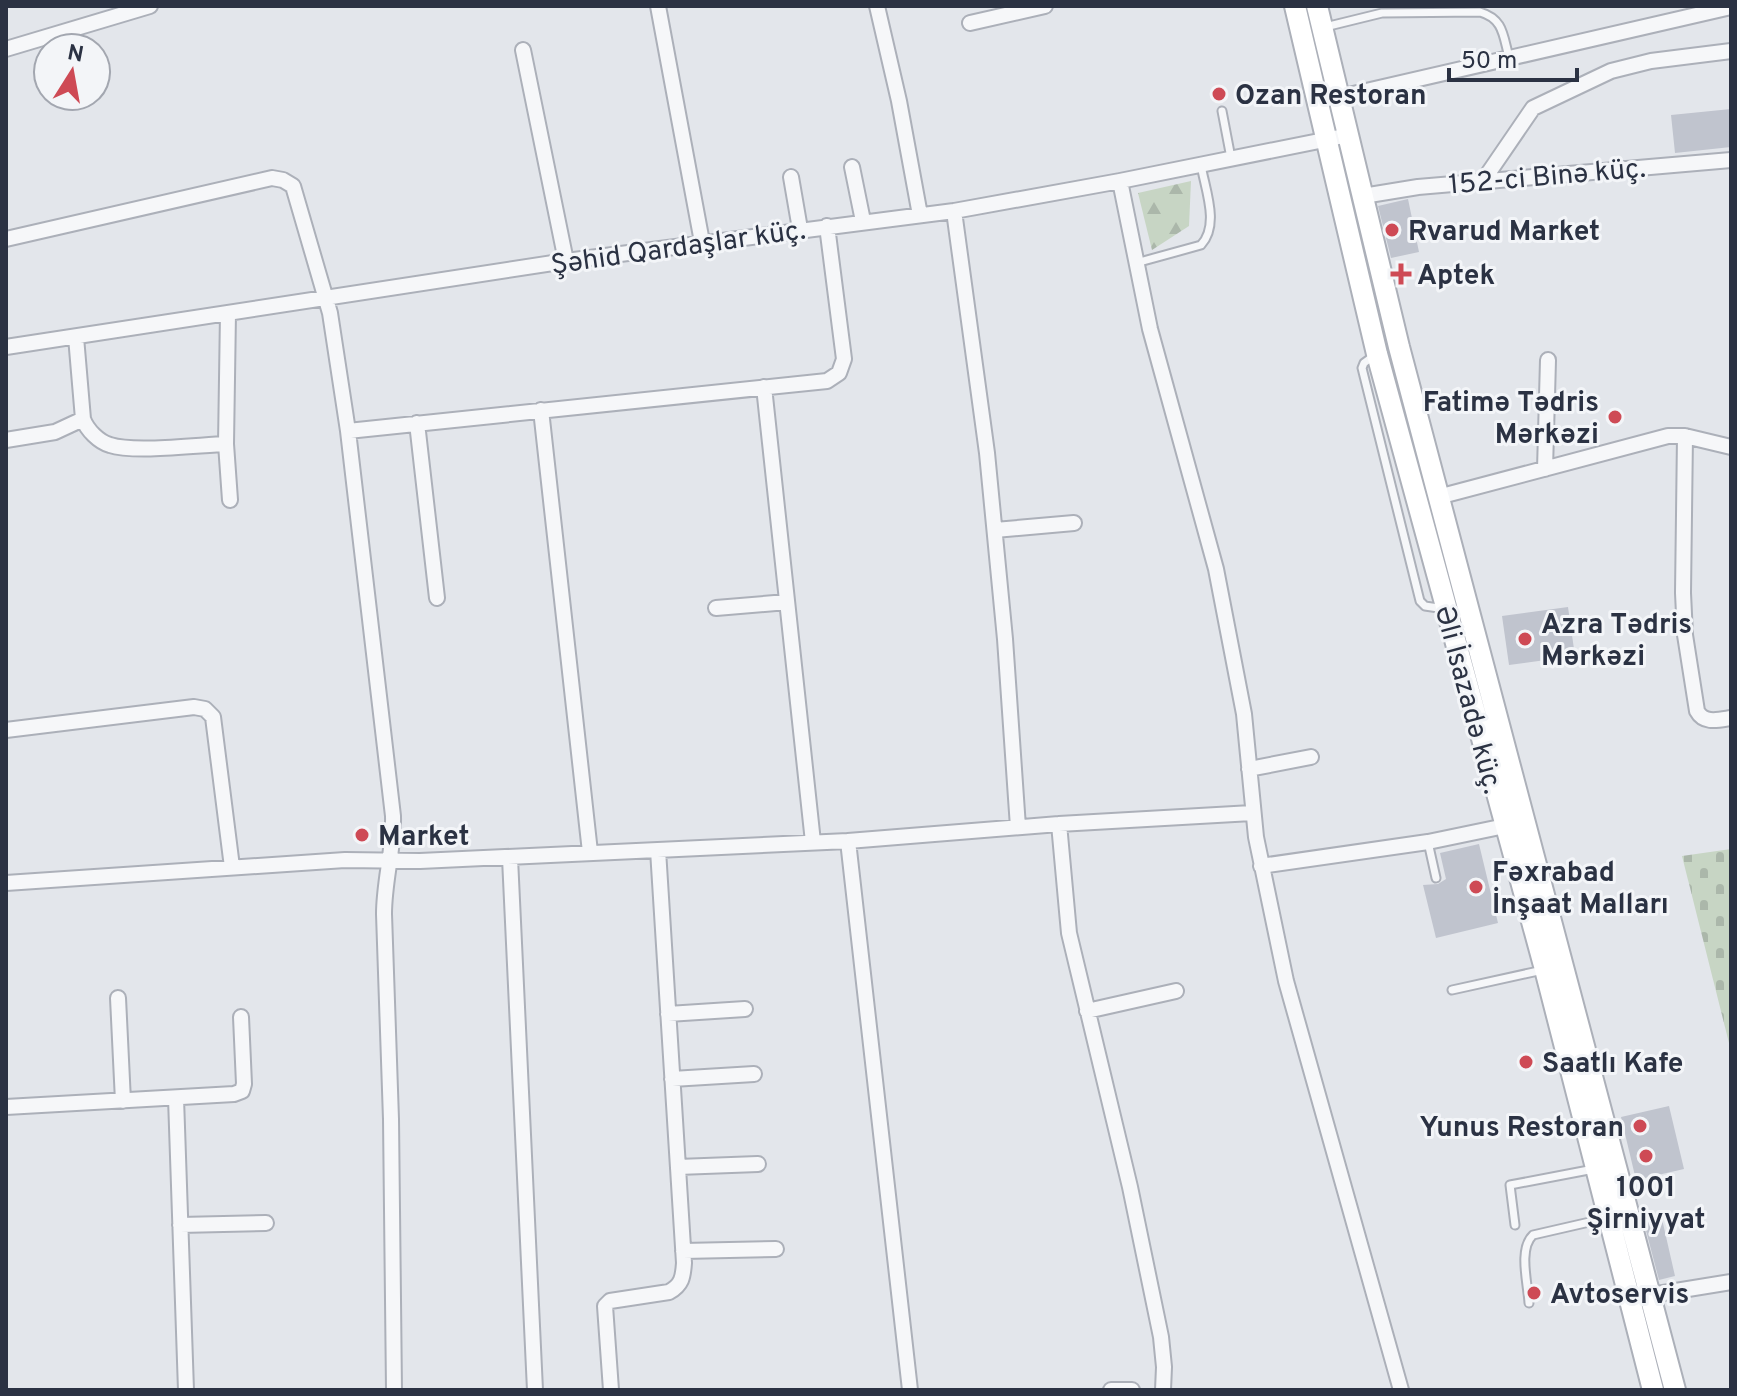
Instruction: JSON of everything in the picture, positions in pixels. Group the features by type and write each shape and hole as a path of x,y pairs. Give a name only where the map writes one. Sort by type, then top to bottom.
{"main road":[{"name":"Əli İsazadə küç.","path":"1295,6 1377,354 1446,609 1514,824 1651,1295 1675,1390"},
{"name":"Əli İsazadə küç.","path":"1317,6 1438,497 1545,969 1653,1390"},
{"path":"1319,102 1340,97"},
{"path":"1630,1300 1651,1295"}],"street":[{"path":"6,49 150,6"},
{"path":"658,6 702,242"},
{"path":"877,6 899,101 920,215"},
{"path":"970,23 1045,6"},
{"path":"1340,97 1731,7"},
{"path":"523,50 566,261"},
{"path":"1483,181 1533,108 1611,71 1651,61 1731,51"},
{"name":"Şəhid Qardaşlar küç.","path":"6,347 566,261 954,211 1349,135"},
{"name":"152-ci Binə küç.","path":"1363,196 1418,187 1731,160"},
{"path":"852,167 863,221"},
{"path":"791,177 800,229"},
{"path":"6,239 272,178 293,186 326,298 348,431 393,816 384,914 391,1119 394,1390"},
{"path":"1120,181 1150,329 1216,569 1244,714 1252,813 1261,866 1286,981 1401,1390"},
{"path":"954,211 987,453 1018,827"},
{"path":"348,431 827,381 839,373 844,359 827,226"},
{"path":"228,313 226,444 230,500"},
{"path":"76,337 83,419 99,439 108,445 121,447 226,444"},
{"path":"1545,469 1548,360"},
{"path":"764,387 813,842"},
{"path":"541,410 590,852"},
{"path":"6,440 55,432 83,419"},
{"path":"417,423 437,598"},
{"path":"1438,497 1648,439 1685,436 1731,447"},
{"path":"1685,436 1683,593 1685,635 1697,711 1700,717 1710,721 1731,718"},
{"path":"995,530 1074,523"},
{"path":"716,608 787,602"},
{"path":"6,730 194,707 205,709 213,717 232,867"},
{"path":"1249,769 1311,757"},
{"path":"6,883 345,860 390,862 510,858 848,841 1252,813"},
{"path":"1059,824 1069,933 1130,1187 1161,1337 1163,1390"},
{"path":"1261,866 1428,842 1514,824"},
{"path":"848,841 910,1390"},
{"path":"611,1390 605,1306 610,1301 669,1292 677,1288 683,1278 658,850"},
{"path":"510,858 535,1390"},
{"path":"1087,1011 1176,991"},
{"path":"118,998 123,1101"},
{"path":"668,1014 745,1009"},
{"path":"6,1107 176,1098 242,1091 241,1017"},
{"path":"672,1079 754,1074"},
{"path":"176,1098 186,1390"},
{"path":"678,1167 758,1164"},
{"path":"180,1225 266,1223"},
{"path":"683,1251 776,1249"},
{"path":"1651,1295 1731,1282"},
{"path":"1111,1390 1132,1390"}],"lane":[{"path":"1323,27 1382,13 1480,12 1494,16 1498,21 1509,59"},
{"path":"1222,111 1231,158"},
{"path":"1136,263 1201,245 1209,237 1212,225 1201,165"},
{"path":"1428,842 1436,878"},
{"path":"1452,990 1545,969"},
{"path":"1515,1225 1510,1185 1596,1168"},
{"path":"1529,1303 1525,1250 1528,1239 1533,1235 1609,1217"}],"green space":[{"path":"1191,181 1189,226 1152,250 1138,193"},
{"path":"1731,849 1731,1051 1682,856"}],"building":[{"path":"1731,109 1731,147 1675,153 1671,115"},
{"path":"1408,199 1419,252 1391,258 1378,206"},
{"path":"1568,607 1575,656 1509,665 1502,616"},
{"path":"1479,844 1498,923 1436,938 1423,885 1438,884 1446,879 1440,853"},
{"path":"1669,1106 1684,1169 1636,1180 1621,1117"},
{"path":"1662,1219 1675,1276 1659,1280 1644,1223"}],"place":[{"name":"Ozan Restoran","path":"1219,94"},
{"name":"Rvarud Market","path":"1392,230"},
{"name":"Aptek","path":"1401,274"},
{"name":"Fatimə Tədris Mərkəzi","path":"1615,417"},
{"name":"Azra Tədris Mərkəzi","path":"1525,639"},
{"name":"Market","path":"362,835"},
{"name":"Fəxrabad İnşaat Malları","path":"1476,887"},
{"name":"Saatlı Kafe","path":"1526,1062"},
{"name":"Yunus Restoran","path":"1640,1126"},
{"name":"1001 Şirniyyat","path":"1646,1156"},
{"name":"Avtoservis","path":"1534,1293"}]}
